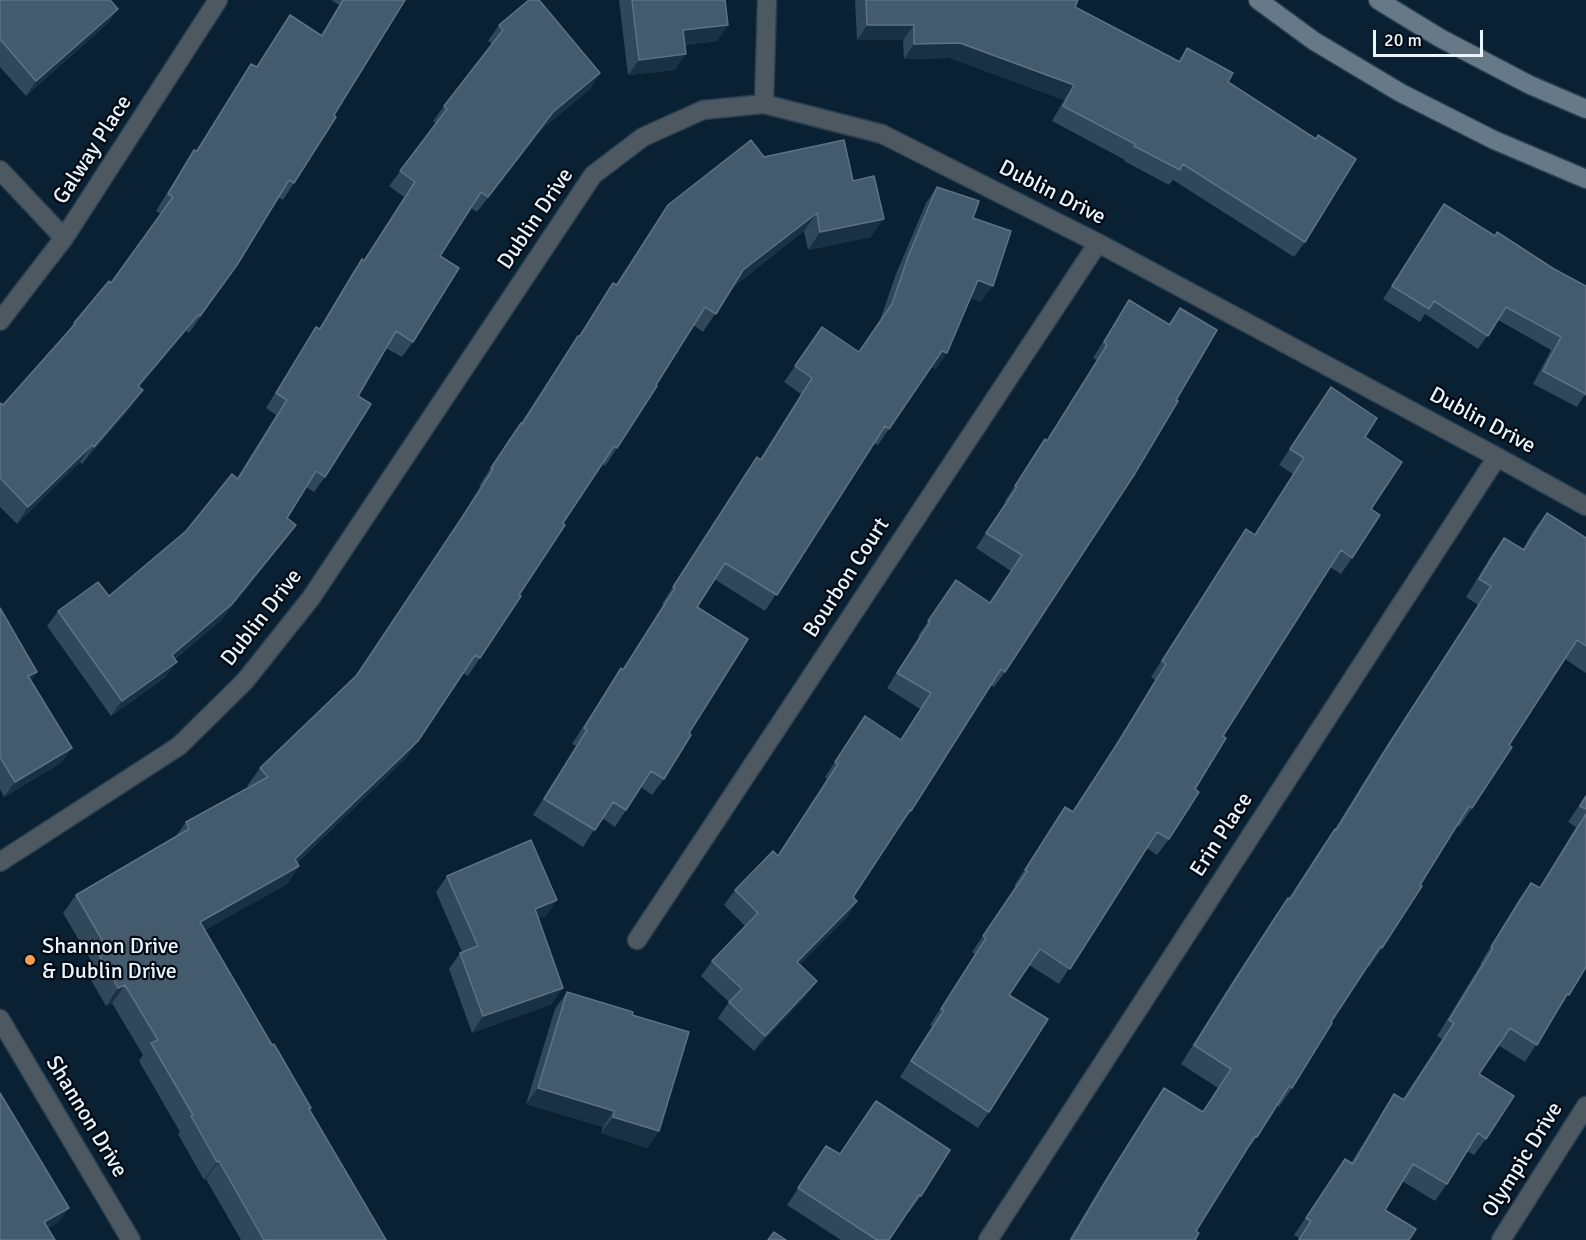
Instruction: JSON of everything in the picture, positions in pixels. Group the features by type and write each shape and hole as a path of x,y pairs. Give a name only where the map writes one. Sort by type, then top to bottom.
{"main road":[{"path":"1258,0 1314,41 1401,93 1494,140 1586,179"},
{"path":"1378,0 1470,54 1530,85 1586,109"}],"street":[{"name":"Galway Place","path":"0,321 64,238 218,0"},
{"path":"764,104 767,0"},
{"name":"Dublin Drive","path":"0,862 179,746 245,681 311,598 593,175 643,137 703,110 764,104 882,134 1098,243 1586,506"},
{"path":"0,170 64,238"},
{"name":"Bourbon Court","path":"638,940 1098,243"},
{"name":"Erin Place","path":"988,1240 1497,457"},
{"name":"Shannon Drive","path":"0,1019 131,1240"},
{"name":"Olympic Drive","path":"1501,1240 1586,1106"}],"building":[{"path":"0,0 110,0 118,9 36,81 0,39"},
{"path":"343,0 405,0 294,183 289,180 237,265 200,316 198,315 138,386 143,390 94,447 92,445 28,507 0,478 1,403 3,405 75,324 109,281 111,283 173,197 168,194 251,64 257,67 290,15 322,36"},
{"path":"529,0 539,0 600,73 553,112 488,197 481,192 440,256 459,268 413,342 396,331 358,396 371,404 325,477 316,471 287,518 296,525 231,605 172,655 177,662 122,701 58,611 98,582 109,596 186,531 232,474 238,479 287,400 276,393 316,327 320,329 362,259 364,261 415,182 400,171 447,109 444,106 503,30 499,25"},
{"path":"632,0 725,0 728,25 683,30 686,54 639,60"},
{"path":"866,0 1078,0 1075,7 1180,62 1187,48 1233,73 1228,82 1316,139 1318,135 1356,159 1305,242 1183,164 1180,170 1063,106 1074,85 960,43 914,44 914,25 867,25"},
{"path":"751,140 764,157 844,140 853,181 874,176 884,219 820,232 817,213 743,270 716,314 705,307 617,448 614,446 563,523 565,525 480,658 475,655 418,741 295,859 299,866 200,922 272,1045 274,1044 311,1108 309,1109 386,1240 264,1240 219,1161 217,1162 191,1116 193,1115 151,1043 158,1040 125,985 118,988 99,955 108,950 76,895 189,829 186,822 268,777 260,768 357,675 613,283 617,285 668,205"},
{"path":"937,187 979,201 973,218 1011,231 993,286 978,280 947,353 942,351 889,429 885,426 777,595 725,563 697,607 748,639 689,733 691,735 664,779 651,771 626,810 613,802 595,830 544,799 587,730 584,728 621,668 623,670 675,588 673,587 757,457 761,460 812,378 795,366 822,327 859,352 892,304 908,257"},
{"path":"1444,204 1495,236 1497,232 1554,269 1586,286 1586,394 1543,371 1561,337 1506,307 1488,336 1434,301 1429,309 1392,286"},
{"path":"1129,300 1170,325 1180,308 1217,330 1134,475 1005,672 1001,669 911,811 853,897 857,901 797,962 817,981 765,1036 729,1002 742,989 712,961 758,913 735,890 773,851 778,856 838,764 835,762 865,716 901,740 931,693 897,673 956,580 990,603 1022,555 986,533 1107,345 1104,342"},
{"path":"1331,387 1377,418 1365,437 1402,462 1371,509 1380,515 1352,558 1341,550 1223,736 1226,738 1195,789 1199,792 1169,839 1157,832 1070,969 1040,949 1009,995 1048,1019 989,1112 911,1061 986,938 983,936 1027,871 1025,870 1065,807 1073,812 1119,741 1166,664 1162,661 1246,529 1255,535 1304,458 1290,449"},
{"path":"1547,513 1586,538 1586,646 1577,640 1509,745 1512,747 1472,808 1469,806 1420,885 1422,886 1331,1022 1292,1088 1289,1086 1257,1137 1255,1136 1196,1231 1199,1233 1195,1240 1071,1240 1164,1088 1203,1112 1231,1069 1194,1045 1288,898 1290,899 1336,830 1491,586 1479,579 1504,538 1524,550"},
{"path":"0,608 37,672 28,676 72,748 15,782 0,757"},
{"path":"1586,796 1586,809 1580,806"},
{"path":"1586,814 1586,967 1537,1045 1510,1028 1479,1074 1514,1096 1486,1139 1478,1133 1447,1184 1413,1164 1385,1210 1416,1229 1409,1240 1299,1240 1311,1221 1306,1218 1345,1159 1353,1164 1394,1094 1404,1100 1454,1023 1449,1020 1531,883 1540,888"},
{"path":"531,840 557,900 535,909 563,988 483,1016 460,953 478,946 447,876"},
{"path":"567,992 689,1032 659,1131 613,1117 614,1111 538,1088"},
{"path":"0,1093 69,1208 44,1222 55,1240 0,1240"},
{"path":"876,1101 950,1150 921,1196 919,1195 889,1240 877,1240 798,1188 826,1146 840,1154"},
{"path":"774,1232 786,1240 768,1240"}],"place":[{"name":"Shannon Drive & Dublin Drive","path":"30,960"}]}
